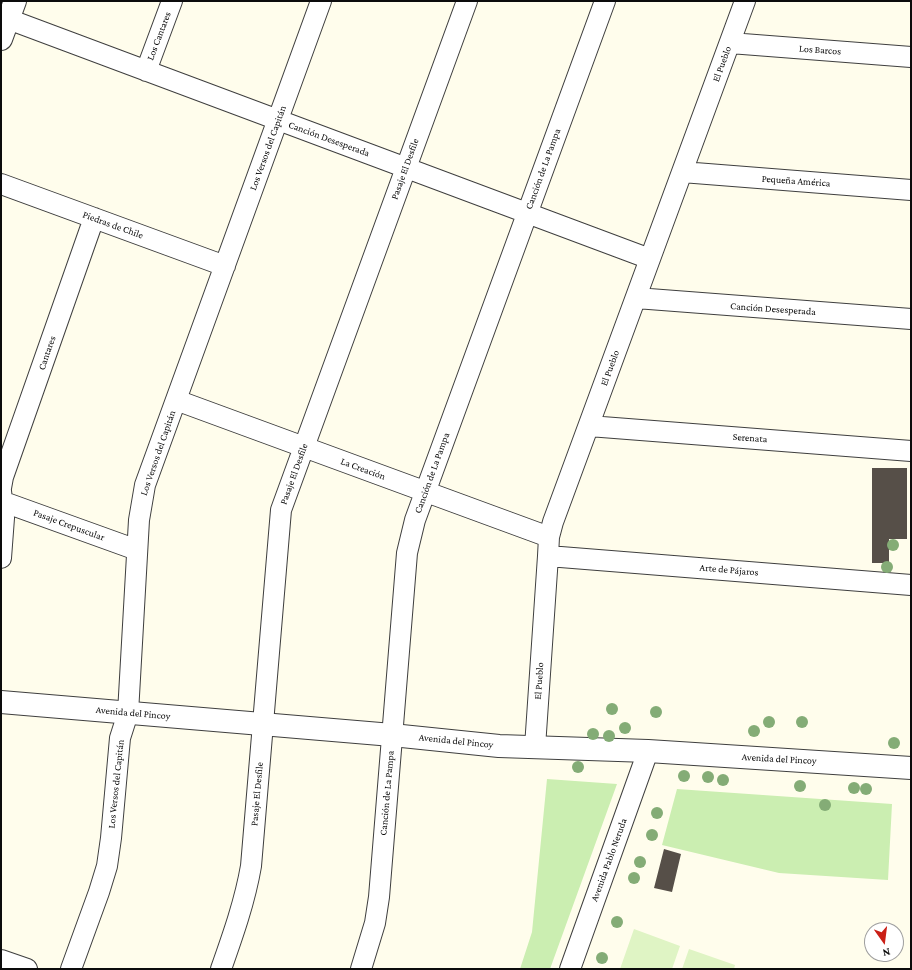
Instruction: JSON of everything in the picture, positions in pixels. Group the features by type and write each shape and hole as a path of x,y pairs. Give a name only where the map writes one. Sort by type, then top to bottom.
{"street":[{"name":"Los Cantares","path":"146,71 172,1"},
{"name":"Los Versos del Capitán","path":"71,969 107,866 120,738 128,713 140,508 145,485 321,1"},
{"name":"Pasaje El Desfile","path":"221,969 247,889 251,866 281,510 466,1"},
{"name":"Canción de La Pampa","path":"361,969 375,924 379,897 407,553 415,520 605,1"},
{"name":"El Pueblo","path":"535,747 549,547 553,522 745,1"},
{"name":"Canción Desesperada","path":"8,20 650,259"},
{"name":"Los Barcos","path":"730,43 911,57"},
{"name":"Pequeña América","path":"682,172 911,190"},
{"name":"Piedras de Chile","path":"1,184 225,266"},
{"name":"Cantares","path":"1,488 3,477 94,218"},
{"name":"Canción Desesperada","path":"636,298 911,319"},
{"name":"La Creación","path":"176,400 425,492 549,547"},
{"name":"Serenata","path":"589,426 911,451"},
{"path":"1,491 4,518 1,558"},
{"name":"Pasaje Crepuscular","path":"1,501 138,550"},
{"name":"Arte de Pájaros","path":"549,547 911,585"},
{"name":"Avenida del Pincoy","path":"1,702 392,735 499,746 648,752 911,768"},
{"name":"Avenida Pablo Neruda","path":"570,969 648,752"},
{"path":"1,960 27,969"}],"green space":[{"path":"547,779 617,784 550,969 520,969 532,932"},
{"path":"677,789 892,804 888,880 779,873 662,845"},
{"path":"634,929 680,946 672,969 620,969"},
{"path":"689,949 735,965 734,969 682,969"}],"building":[{"path":"872,468 907,468 907,539 889,539 889,563 872,563"},
{"path":"664,849 681,854 672,892 654,888"}]}
